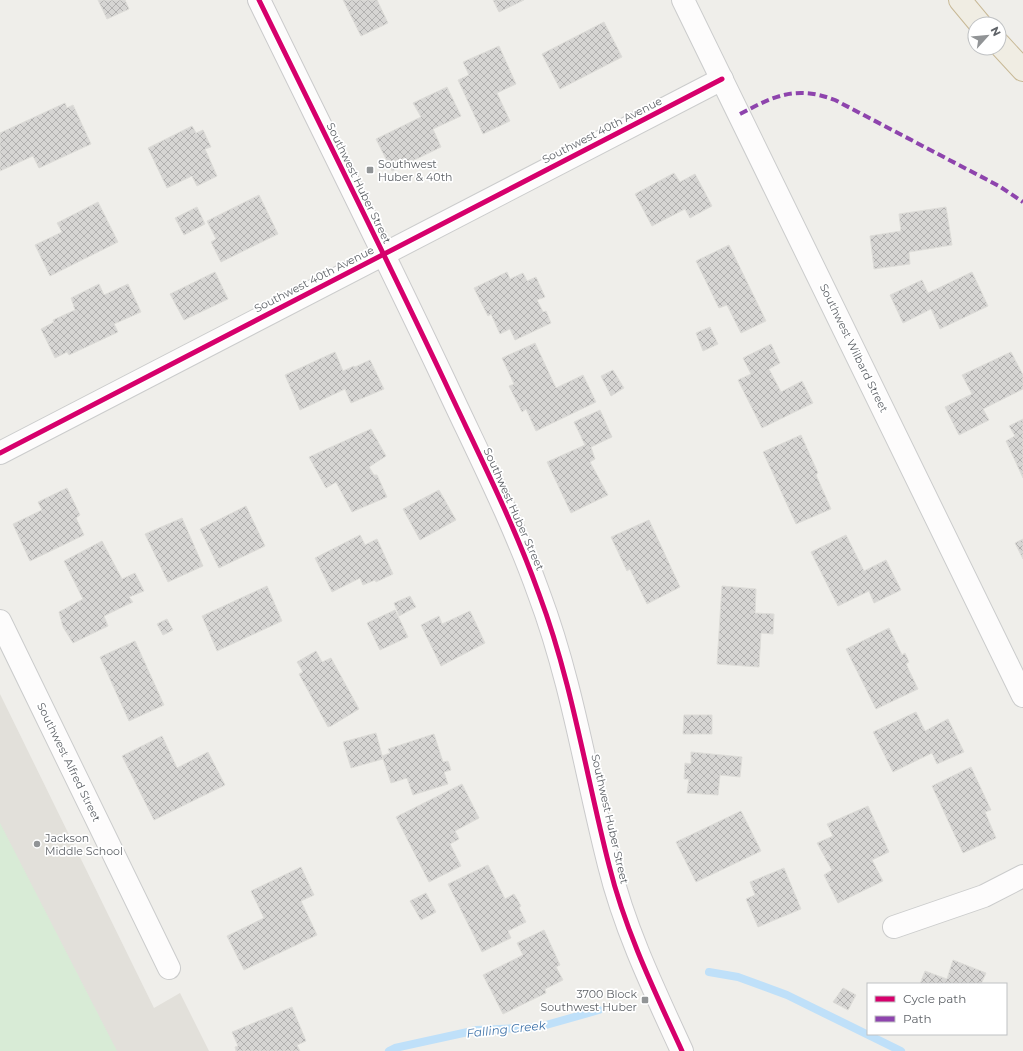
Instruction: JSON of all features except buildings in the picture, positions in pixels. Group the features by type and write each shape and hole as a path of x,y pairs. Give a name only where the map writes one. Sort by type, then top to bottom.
{"highway":[{"path":"960,0 973,16"},
{"path":"1007,53 1023,70"}],"street":[{"name":"Southwest Huber Street","path":"259,0 403,293 526,558 552,629 565,673 609,867 640,959 682,1051"},
{"name":"Southwest Wilbard Street","path":"683,0 1023,696"},
{"name":"Southwest 40th Avenue","path":"0,453 722,79"},
{"name":"Southwest Alfred Street","path":"0,622 169,968"},
{"path":"894,927 984,896 1023,876"}],"shaded area":[{"name":"Jackson Middle School","path":"0,694 154,1008 180,993 209,1051 0,1051"}],"green space":[{"path":"0,823 117,1051 0,1051"}],"waterway":[{"name":"Falling Creek","path":"709,972 738,977 787,995 867,1034"},
{"name":"Falling Creek","path":"389,1051 395,1048 477,1030 539,1027 599,1010"},
{"name":"Falling Creek","path":"868,1035 901,1051"}],"marked path":[{"path":"740,114 764,102 797,93 808,93 835,100 999,186 1023,202"}],"cycle path":[{"path":"259,0 421,332 494,486 529,567 551,627 561,661 609,865 623,913 641,960 682,1051"},
{"path":"0,453 722,79"}],"place":[{"name":"Southwest Huber & 40th","path":"370,170"},
{"name":"Jackson Middle School","path":"37,844"},
{"name":"3700 Block Southwest Huber","path":"645,1000"}]}
